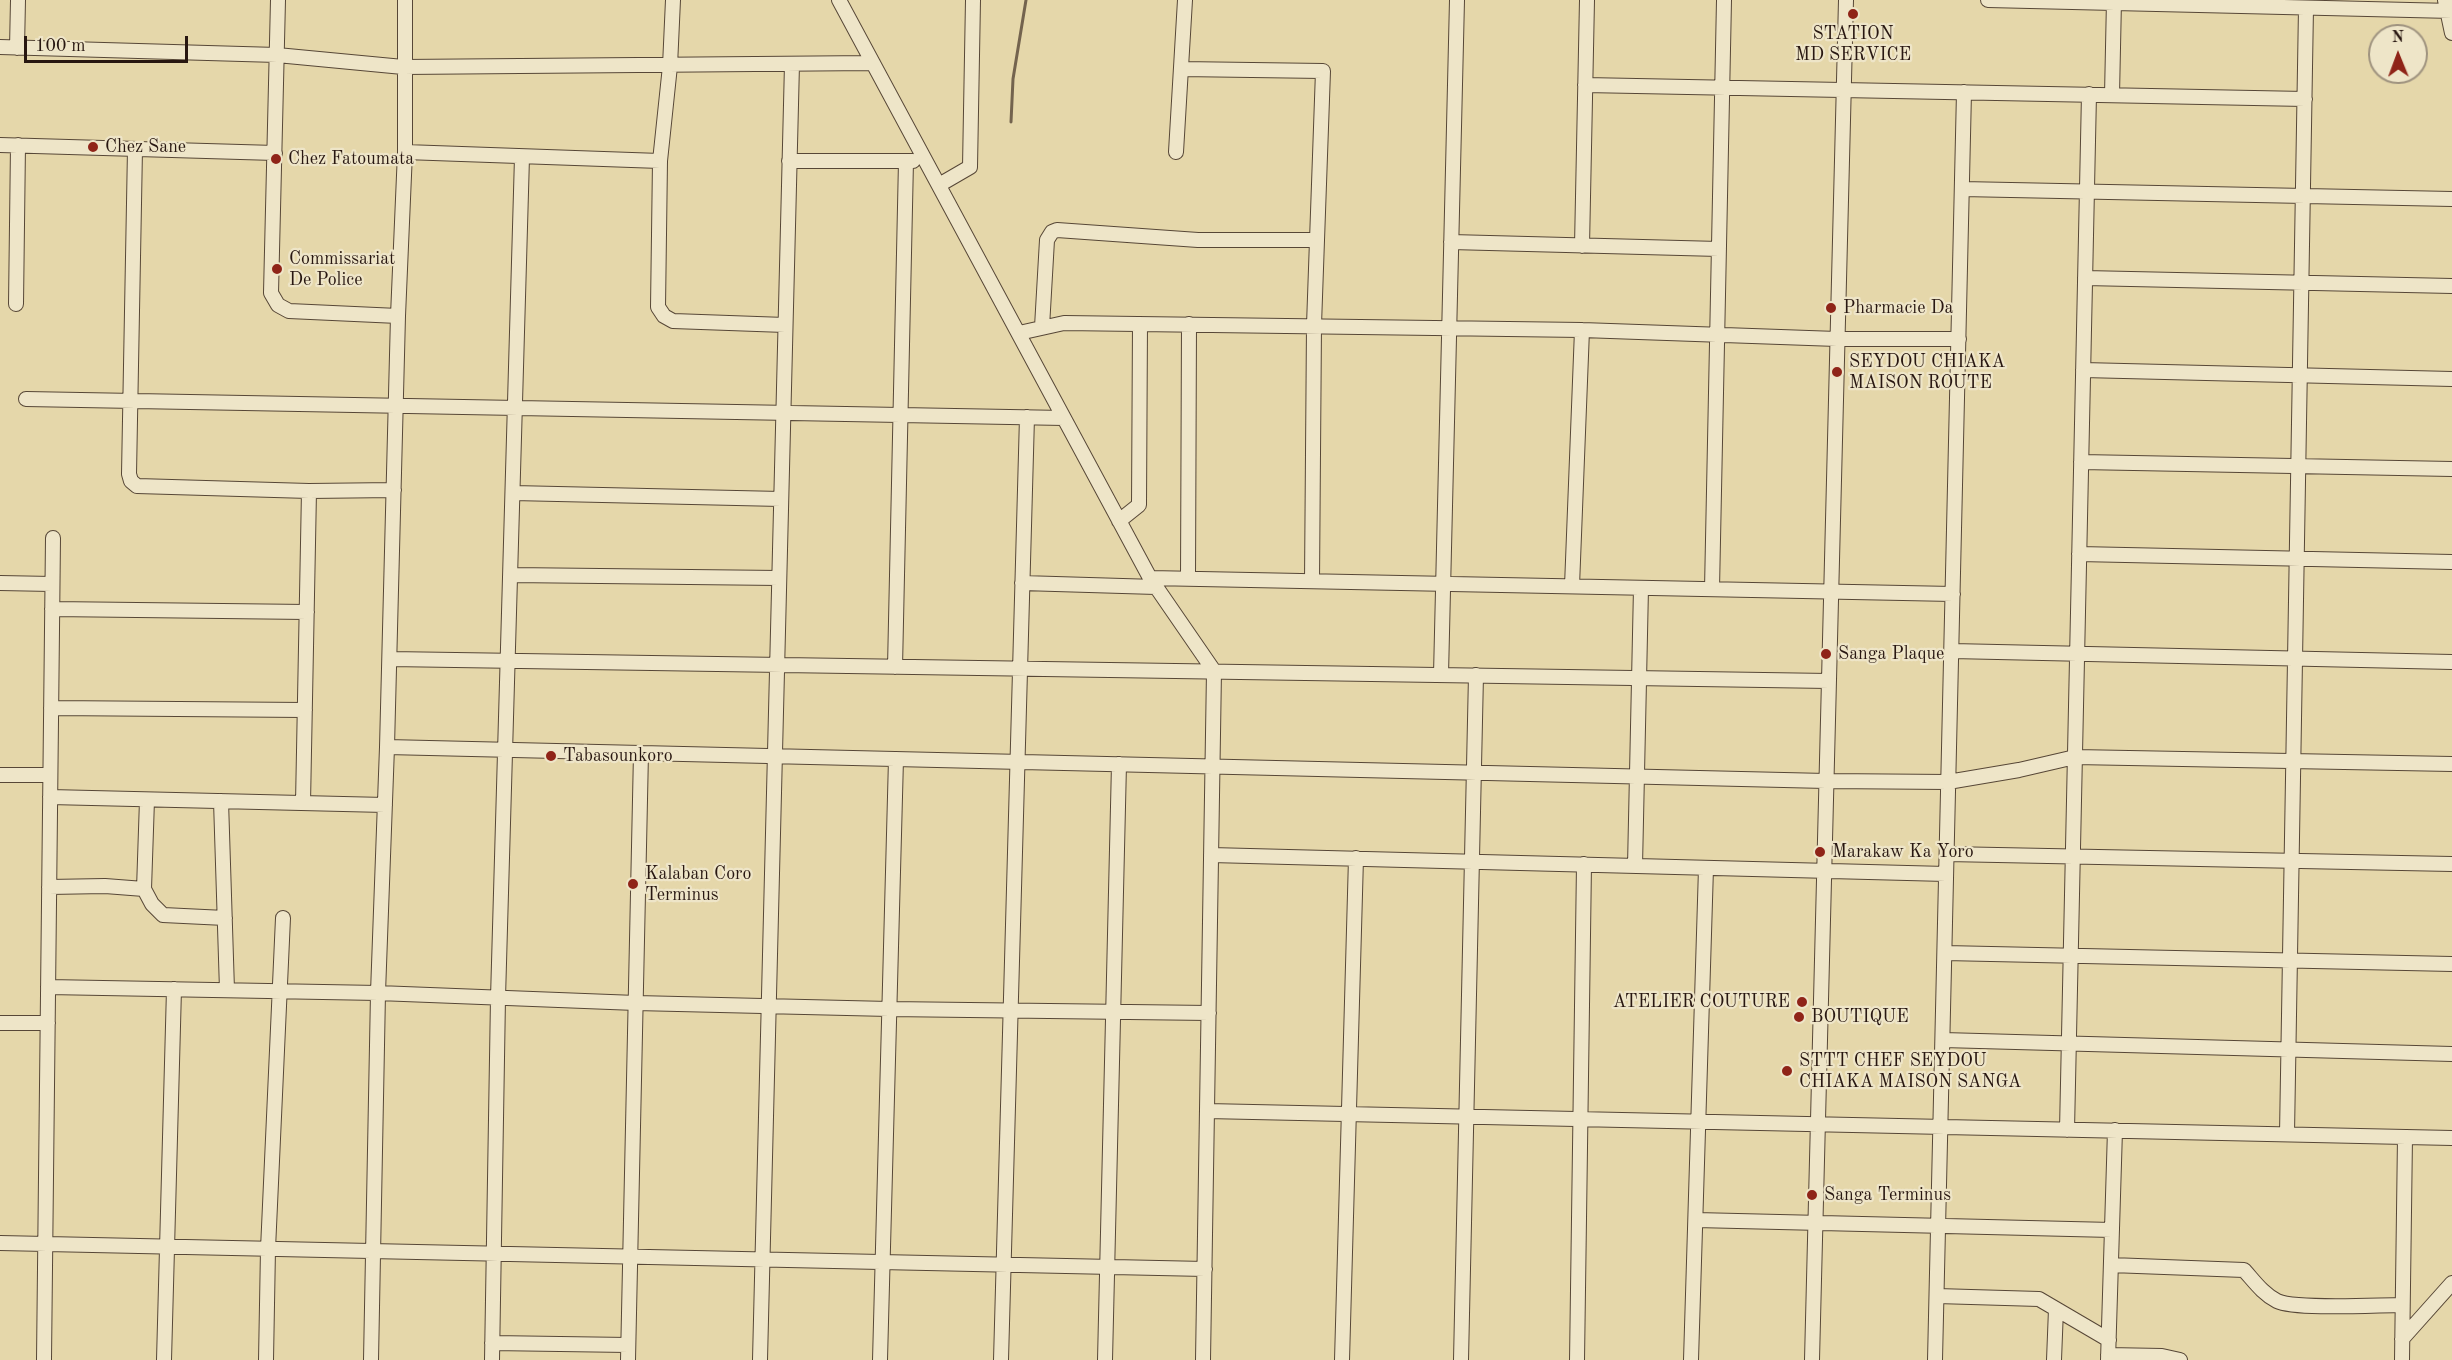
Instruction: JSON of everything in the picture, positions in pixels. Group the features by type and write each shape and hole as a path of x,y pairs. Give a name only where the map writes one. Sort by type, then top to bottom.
{"street":[{"path":"17,48 18,0"},
{"path":"278,0 271,293 278,305 289,311 398,316"},
{"path":"371,1360 378,993 405,152 403,67 405,0"},
{"path":"673,0 670,66 660,161 658,307 660,313 673,321 785,325"},
{"path":"839,0 1153,582 1214,671 1203,1360"},
{"path":"939,185 970,167 973,0"},
{"path":"1176,152 1185,0"},
{"path":"1441,675 1457,0"},
{"path":"1582,246 1587,0"},
{"path":"1712,589 1724,0"},
{"path":"1812,1360 1846,0"},
{"path":"1988,0 2235,3 2306,8 2448,7 2452,33"},
{"path":"2112,95 2114,2"},
{"path":"2287,1134 2306,8"},
{"path":"0,47 277,55 403,67 873,63"},
{"path":"760,1360 792,64"},
{"path":"1181,69 1323,71 1314,325 1312,581"},
{"path":"1585,85 2305,99"},
{"path":"1935,1360 1964,92"},
{"path":"2067,1130 2088,94"},
{"path":"0,145 275,153"},
{"path":"16,304 18,146"},
{"path":"135,149 129,474 131,482 137,486 309,491 394,490"},
{"path":"405,152 660,161"},
{"path":"492,1360 498,998 522,157"},
{"path":"789,161 925,160"},
{"path":"895,666 906,161"},
{"path":"1962,189 2452,200"},
{"path":"1042,327 1047,240 1052,232 1057,230 1198,240 1317,240"},
{"path":"1452,242 1719,249"},
{"path":"2085,279 2452,286"},
{"path":"1019,333 1064,323 1314,325 1582,330 1838,339 1959,339"},
{"path":"1119,520 1139,505 1140,324"},
{"path":"1188,579 1189,324"},
{"path":"1572,586 1582,330"},
{"path":"2083,370 2452,379"},
{"path":"26,399 1064,418"},
{"path":"1001,1360 1026,417"},
{"path":"2081,462 2452,470"},
{"path":"303,803 309,491"},
{"path":"513,494 781,499"},
{"path":"44,1360 53,538"},
{"path":"2079,554 2452,562"},
{"path":"511,575 779,578"},
{"path":"1022,583 1153,582 1188,579 1953,594"},
{"path":"0,583 52,584"},
{"path":"1635,866 1641,588"},
{"path":"52,609 307,612"},
{"path":"1952,651 2452,662"},
{"path":"390,659 1829,681"},
{"path":"1461,1360 1476,675"},
{"path":"51,708 305,710"},
{"path":"387,747 1826,781 1948,782 2019,770 2075,756 2452,765"},
{"path":"627,1360 641,753"},
{"path":"880,1360 896,759"},
{"path":"1105,1360 1119,764"},
{"path":"0,775 50,775"},
{"path":"50,797 385,805"},
{"path":"147,800 144,889 152,904 163,915 225,918"},
{"path":"221,801 227,990"},
{"path":"1947,854 2452,864"},
{"path":"1211,855 1946,874"},
{"path":"1342,1360 1356,858"},
{"path":"1576,1360 1584,864"},
{"path":"1691,1360 1706,868"},
{"path":"49,887 105,886 144,889"},
{"path":"266,1360 268,1249 283,918"},
{"path":"1945,953 2452,964"},
{"path":"48,987 378,993 636,1003 890,1009 1209,1013"},
{"path":"164,1360 174,989"},
{"path":"0,1023 48,1023"},
{"path":"1943,1040 2452,1054"},
{"path":"1207,1111 2452,1138"},
{"path":"2115,1131 2108,1357 2180,1360"},
{"path":"2402,1360 2405,1137"},
{"path":"1696,1220 2112,1230"},
{"path":"0,1243 1205,1269"},
{"path":"2111,1265 2244,1270 2272,1298 2279,1302 2298,1305 2402,1305"},
{"path":"2402,1339 2452,1282"},
{"path":"1937,1296 2039,1299 2109,1340"},
{"path":"2054,1360 2056,1310"},
{"path":"492,1343 628,1345"}],"waterway":[{"path":"1011,122 1013,79 1026,0"}],"place":[{"name":"STATION MD SERVICE","path":"1853,14"},
{"name":"Chez Sane","path":"93,147"},
{"name":"Chez Fatoumata","path":"276,159"},
{"name":"Commissariat De Police","path":"277,269"},
{"name":"Pharmacie Da","path":"1831,308"},
{"name":"SEYDOU CHIAKA MAISON ROUTE","path":"1837,372"},
{"name":"Sanga Plaque","path":"1826,654"},
{"name":"Tabasounkoro","path":"551,756"},
{"name":"Marakaw Ka Yoro","path":"1820,852"},
{"name":"Kalaban Coro Terminus","path":"633,884"},
{"name":"ATELIER COUTURE","path":"1802,1002"},
{"name":"BOUTIQUE","path":"1799,1017"},
{"name":"STTT CHEF SEYDOU CHIAKA MAISON SANGA","path":"1787,1071"},
{"name":"Sanga Terminus","path":"1812,1195"}]}
